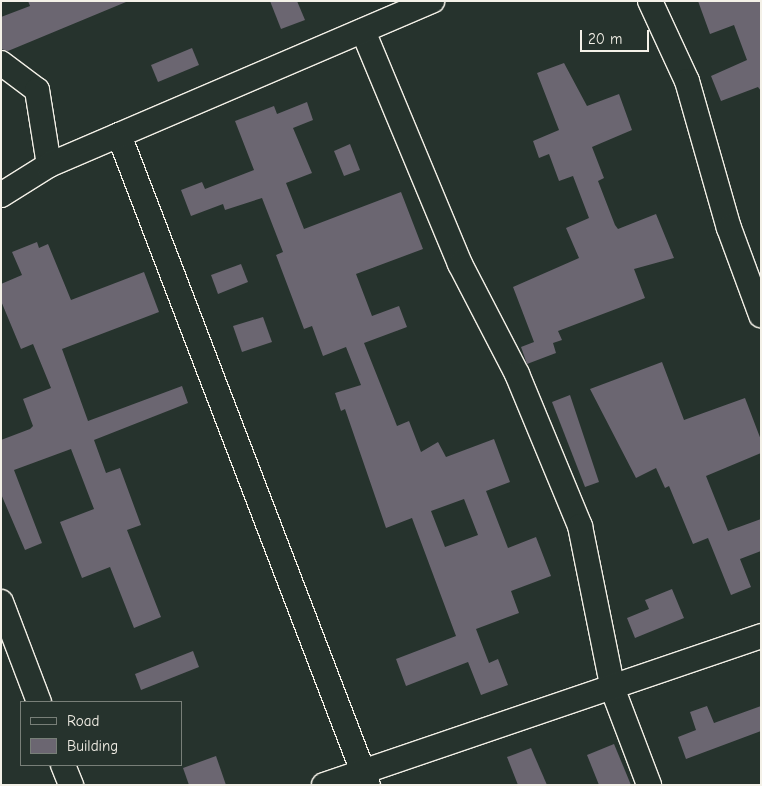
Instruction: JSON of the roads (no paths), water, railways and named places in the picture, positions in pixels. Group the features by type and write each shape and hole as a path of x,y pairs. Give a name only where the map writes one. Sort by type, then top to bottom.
{"street":[{"path":"1,196 49,165 432,1"},
{"path":"650,1 687,81 729,228 761,315"},
{"path":"363,31 460,264 517,374 580,526 613,690 648,785"},
{"path":"1,63 37,90 49,165"},
{"path":"119,135 366,779"},
{"path":"1,602 40,701"},
{"path":"324,785 366,779 761,636"},
{"path":"63,766 71,785"}]}
